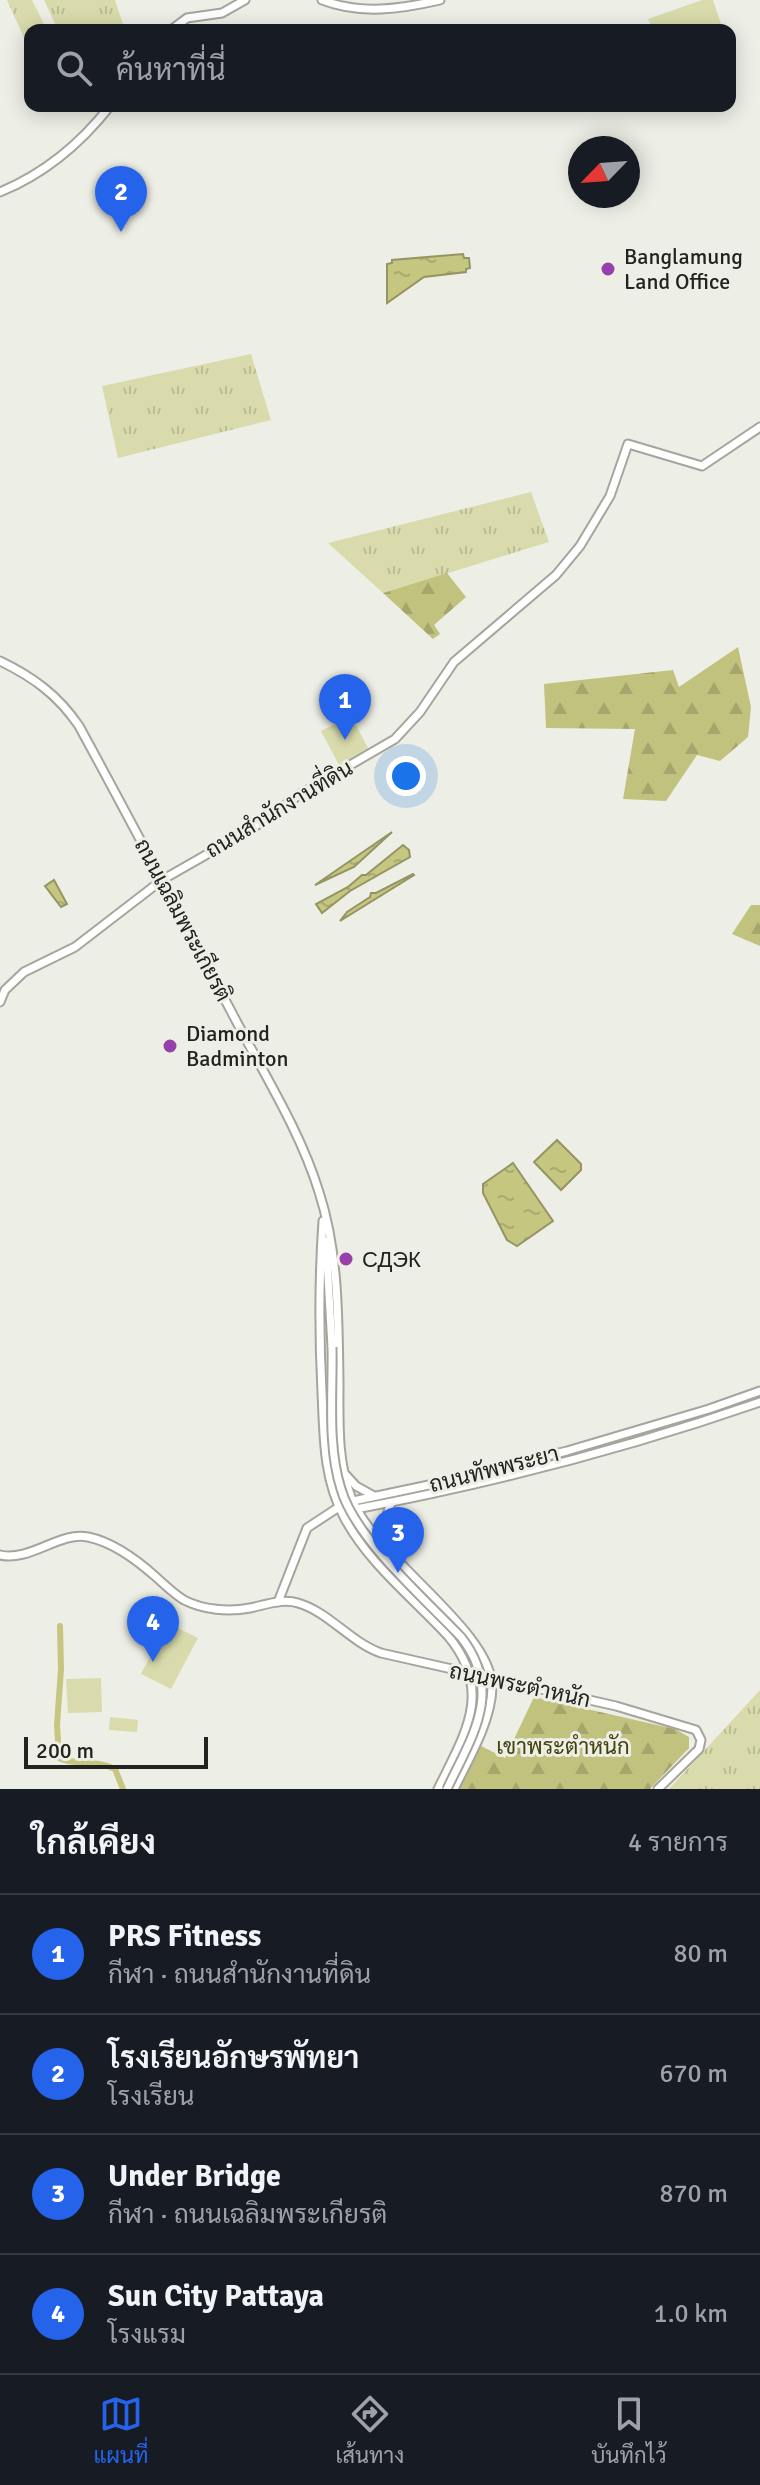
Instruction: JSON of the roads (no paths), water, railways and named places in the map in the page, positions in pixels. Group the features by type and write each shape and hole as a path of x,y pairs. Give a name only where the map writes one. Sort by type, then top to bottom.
{"main road":[{"path":"179,24 187,18 222,13 245,0"},
{"path":"322,0 356,10 405,7 440,0"},
{"path":"0,192 30,179 69,150 104,112"},
{"name":"ถนนสำนักงานที่ดิน","path":"162,880 253,828 314,786 395,739 420,712 454,662 545,586 580,546 610,496 628,444 702,466 760,427"},
{"name":"ถนนเฉลิมพระเกียรติ","path":"0,661 47,689 71,714 288,1120 312,1172 324,1211 334,1267 341,1453 355,1505 386,1549 475,1642 491,1678"},
{"path":"0,1002 5,990 24,972 75,947 162,880"},
{"path":"324,1211 335,1465 348,1508 376,1547 467,1645 481,1675 482,1711 447,1789"},
{"name":"ถนนเฉลิมพระเกียรติ","path":"324,1211 320,1294 325,1453 330,1486 357,1538 448,1636 471,1675 474,1701 464,1737 438,1789"},
{"name":"ถนนทัพพระยา","path":"278,1602 307,1528 340,1510 375,1497 567,1451 705,1411 760,1391"},
{"name":"ถนนทัพพระยา","path":"355,1505 391,1503 508,1478 760,1402"},
{"path":"705,1411 708,1420"},
{"path":"325,1453 334,1456 341,1453"},
{"path":"345,1473 356,1486 375,1497"},
{"path":"412,1489 414,1498"},
{"path":"374,1558 376,1549 386,1549 383,1526 391,1503"},
{"path":"0,1555 13,1556 69,1538 86,1537 123,1552 183,1599 200,1607 237,1610 278,1602"},
{"name":"ถนนพระตำหนัก","path":"278,1602 292,1601 311,1607 369,1649 446,1670 640,1712 696,1730 700,1737 699,1749 658,1789"},
{"path":"448,1636 456,1637 460,1626"},
{"path":"446,1670 456,1665 457,1647"},
{"path":"454,1789 477,1741 491,1701 491,1678"},
{"path":"464,1737 471,1736 477,1741"}],"water":[{"path":"463,254 464,258 469,258 470,268 466,272 424,277 387,303 387,264 392,260"},
{"path":"392,832 354,867 315,885"},
{"path":"403,845 409,850 410,857 350,891 322,913 316,904 366,875"},
{"path":"414,875 340,921 371,893"},
{"path":"54,880 67,904 61,907 45,886"},
{"path":"557,1140 581,1164 581,1170 561,1190 534,1162"},
{"path":"513,1163 553,1221 517,1246 507,1240 483,1193 483,1184"}],"waterway":[{"path":"60,1626 59,1758 115,1769 123,1789"}],"place":[{"name":"โรงเรียนอักษรพัทยา","path":"121,232"},
{"name":"Banglamung Land Office","path":"608,269"},
{"name":"PRS Fitness","path":"345,740"},
{"name":"Diamond Badminton","path":"170,1046"},
{"name":"СДЭК","path":"346,1259"},
{"name":"Under Bridge","path":"398,1573"},
{"name":"Sun City Pattaya","path":"153,1662"}],"park label":[{"name":"เขาพระตำหนัก","path":"563,1746"}]}
